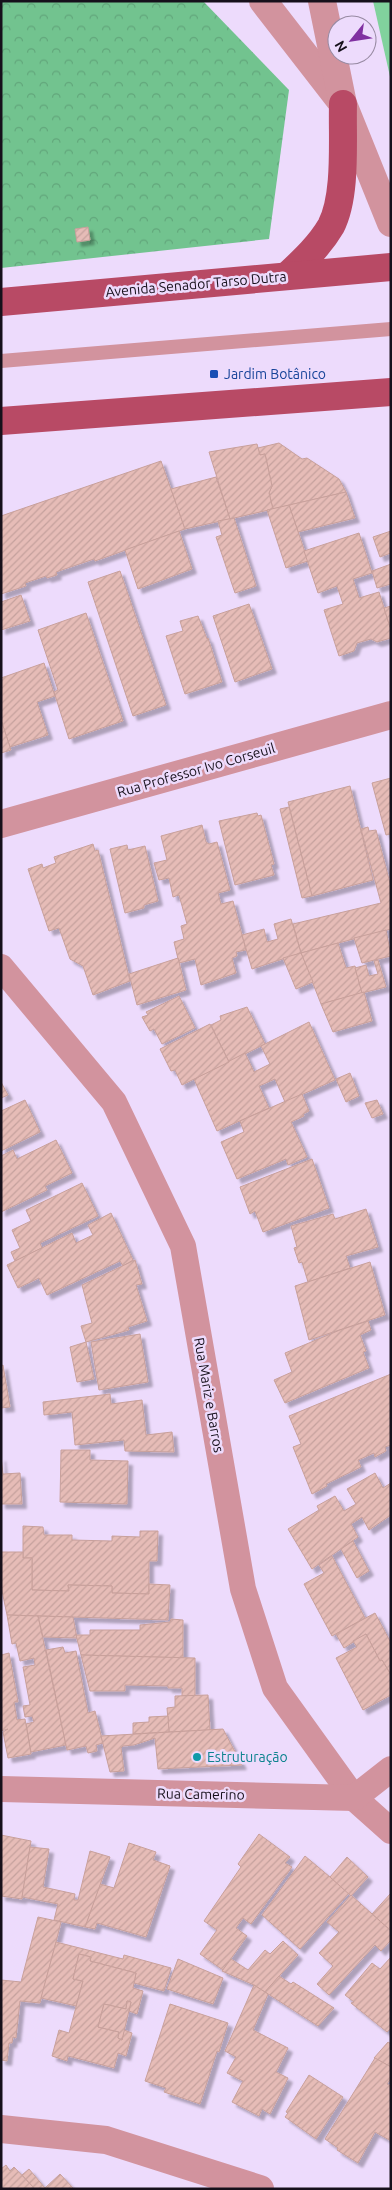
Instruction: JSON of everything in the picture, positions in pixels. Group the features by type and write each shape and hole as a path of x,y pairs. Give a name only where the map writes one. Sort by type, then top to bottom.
{"main road":[{"path":"288,275 317,246 331,226 340,203 343,104"},
{"name":"Avenida Senador Tarso Dutra","path":"1,302 391,267"},
{"path":"1,420 391,392"}],"street":[{"path":"263,1 343,104"},
{"path":"322,1 343,104 391,223"},
{"name":"Rua Professor Ivo Corseuil","path":"1,824 391,715"},
{"name":"Rua Mariz e Barros","path":"1,967 114,1102 183,1246 243,1589 275,1688 354,1798 391,1831"},
{"path":"354,1798 391,1769"},
{"name":"Rua Camerino","path":"1,1789 354,1798"},
{"path":"1,2129 106,2140 260,2189"}],"lane":[{"path":"1,361 391,330"}],"green space":[{"path":"1,1 203,1 289,90 269,239 1,268"},
{"path":"373,1 391,1 391,81 377,15"}],"building":[{"path":"88,227 90,240 77,242 75,229"},
{"path":"279,443 302,459 307,458 339,479 346,492 273,509 269,493 272,486 265,454 260,455 258,448"},
{"path":"257,444 260,455 265,454 272,486 269,493 273,509 230,519 209,452"},
{"path":"161,461 185,529 95,561 94,559 56,572 57,575 47,578 46,576 25,583 26,586 1,594 1,516"},
{"path":"216,477 230,519 185,529 171,489"},
{"path":"346,492 355,518 298,532 289,505"},
{"path":"289,505 308,561 286,568 267,510"},
{"path":"234,518 256,586 235,593 216,537 222,535 218,521"},
{"path":"179,531 192,569 138,589 125,550"},
{"path":"391,531 391,553 380,557 373,537"},
{"path":"359,533 372,573 353,579 359,598 379,592 391,630 391,638 377,642 371,639 357,643 354,651 339,656 324,610 343,604 337,586 318,593 304,551"},
{"path":"391,564 391,584 377,588 372,571"},
{"path":"120,571 166,705 133,716 88,582"},
{"path":"21,595 30,621 1,630 1,602"},
{"path":"249,604 272,669 235,682 213,616"},
{"path":"391,606 391,627 390,627 384,608"},
{"path":"86,613 123,721 69,739 54,692 58,690 38,630"},
{"path":"198,616 208,638 222,682 185,694 166,636 183,631 180,621"},
{"path":"44,663 55,696 37,702 48,735 10,747 1,720 1,678"},
{"path":"1,720 11,750 1,753"},
{"path":"391,778 391,834 386,835 372,783"},
{"path":"350,786 373,880 312,896 288,802"},
{"path":"289,807 312,896 302,898 280,809"},
{"path":"257,813 258,816 261,815 274,864 271,865 274,875 235,885 219,821"},
{"path":"202,825 206,842 209,844 217,842 230,890 218,893 221,904 233,901 246,950 236,952 237,956 232,958 236,973 201,985 195,959 179,963 174,942 184,939 181,926 187,924 179,895 173,897 169,878 159,880 154,863 167,860 161,836"},
{"path":"368,827 369,831 376,830 391,887 391,929 301,953 293,924 381,903 361,829"},
{"path":"93,844 95,851 98,850 130,981 93,995 83,966 70,959 59,928 49,931 28,869 42,864 43,868 56,863 54,857"},
{"path":"127,845 128,850 145,846 158,901 144,905 144,908 125,913 110,849"},
{"path":"291,919 301,953 252,969 242,935 264,929 267,942 278,939 274,924"},
{"path":"386,930 391,956 362,963 354,938"},
{"path":"338,943 346,968 355,966 362,993 321,1004 301,953"},
{"path":"301,953 313,982 296,989 283,958"},
{"path":"178,958 186,990 137,1005 129,974"},
{"path":"378,960 386,987 362,993 355,968 366,965 369,976 378,974 374,961"},
{"path":"364,992 372,1021 333,1032 321,1004"},
{"path":"179,996 195,1028 162,1044 154,1029 150,1031 142,1017 148,1015 146,1012"},
{"path":"247,1007 265,1044 229,1062 211,1025 221,1020 220,1016"},
{"path":"309,1022 335,1080 285,1102 275,1079 259,1086 269,1108 217,1131 194,1079 245,1053 254,1072 270,1064 261,1046"},
{"path":"210,1024 229,1062 182,1085 175,1070 171,1071 160,1049"},
{"path":"350,1073 359,1096 346,1102 336,1079"},
{"path":"1,1082 8,1095 1,1098"},
{"path":"302,1094 309,1111 303,1114 304,1116 291,1122 307,1157 288,1165 286,1159 237,1179 221,1142 244,1132 240,1121"},
{"path":"25,1100 40,1132 1,1151 1,1111"},
{"path":"377,1100 383,1114 372,1118 365,1103"},
{"path":"56,1140 72,1173 45,1186 47,1190 1,1212 1,1156 13,1150 17,1159"},
{"path":"312,1159 329,1208 263,1232 255,1211 250,1214 240,1187"},
{"path":"82,1183 98,1216 40,1243 42,1248 15,1261 11,1252 20,1248 12,1230 31,1221 26,1210"},
{"path":"366,1209 378,1247 346,1256 350,1268 308,1282 302,1262 299,1263 294,1248 297,1247 291,1226 333,1214 335,1219"},
{"path":"111,1213 133,1260 123,1266 120,1261 47,1295 39,1278 18,1288 7,1265 72,1233 76,1243 93,1235 88,1225"},
{"path":"135,1260 142,1284 136,1285 147,1321 128,1327 129,1330 86,1342 81,1326 92,1323 82,1285"},
{"path":"370,1262 385,1315 309,1340 295,1286"},
{"path":"368,1321 371,1330 360,1335 366,1351 363,1352 369,1368 285,1403 274,1380 292,1372 285,1353 340,1330"},
{"path":"140,1334 148,1382 99,1390 91,1342"},
{"path":"86,1342 94,1379 77,1382 70,1347"},
{"path":"3,1365 10,1407 1,1408 1,1366"},
{"path":"391,1374 391,1445 385,1447 386,1451 375,1457 374,1453 358,1460 361,1467 326,1484 327,1486 312,1494 293,1447 301,1444 289,1416"},
{"path":"110,1394 111,1404 142,1400 146,1435 172,1432 174,1452 125,1451 124,1440 75,1445 72,1412 44,1415 43,1402"},
{"path":"61,1450 90,1450 90,1460 128,1461 127,1504 60,1502"},
{"path":"1,1457 3,1474 20,1473 22,1504 1,1504"},
{"path":"375,1473 383,1488 391,1483 391,1515 369,1530 362,1517 351,1524 358,1537 312,1569 288,1529 319,1510 317,1506 335,1496 344,1511 356,1504 347,1489"},
{"path":"23,1526 43,1527 44,1535 72,1535 72,1540 112,1541 112,1536 140,1537 140,1531 158,1531 157,1561 149,1561 149,1594 112,1593 112,1586 68,1585 69,1591 32,1590 32,1558 23,1558"},
{"path":"353,1541 369,1571 357,1578 341,1549"},
{"path":"1,1552 23,1552 23,1558 32,1558 32,1590 69,1591 68,1585 112,1586 112,1593 149,1594 149,1584 170,1585 168,1620 7,1615 1,1586"},
{"path":"332,1556 365,1618 332,1636 304,1584 324,1573 319,1565"},
{"path":"375,1613 391,1643 391,1675 382,1660 380,1661 366,1634 344,1648 336,1634"},
{"path":"7,1615 38,1616 66,1745 31,1752 26,1724 34,1722 32,1716 25,1717 23,1706 30,1705 23,1667 35,1665 34,1658 20,1661 16,1643 12,1644"},
{"path":"38,1616 73,1617 77,1638 43,1637"},
{"path":"171,1619 183,1620 183,1658 81,1655 76,1635 90,1635 90,1630 140,1630 140,1625 170,1622"},
{"path":"366,1634 380,1661 382,1660 391,1675 391,1695 363,1710 336,1658 357,1647 353,1641"},
{"path":"63,1647 65,1653 76,1651 88,1713 95,1711 103,1743 96,1745 97,1751 88,1753 86,1746 67,1750 46,1650"},
{"path":"9,1653 18,1702 14,1702 17,1720 25,1719 31,1754 8,1758 3,1732 8,1729 1,1731 1,1655"},
{"path":"81,1655 195,1658 195,1696 182,1696 182,1688 168,1688 168,1686 125,1685 125,1691 90,1691"},
{"path":"208,1695 210,1730 169,1732 167,1708 175,1707 175,1696"},
{"path":"168,1716 169,1732 133,1734 133,1723 149,1722 149,1717"},
{"name":"Estruturação","path":"223,1729 242,1765 158,1769 155,1738 134,1745 123,1746 121,1748 124,1771 110,1772 101,1736"},
{"path":"259,1834 290,1857 285,1863 292,1867 251,1924 243,1918 236,1928 247,1936 223,1970 200,1954 217,1930 204,1921 241,1867 238,1864"},
{"path":"1,1835 31,1841 22,1899 1,1896"},
{"path":"129,1843 156,1852 153,1860 170,1866 146,1937 97,1923 95,1929 85,1927 100,1884 114,1888"},
{"path":"30,1847 49,1849 43,1887 75,1894 74,1900 78,1900 90,1851 110,1857 85,1927 54,1920 58,1904 22,1897"},
{"path":"305,1856 349,1893 300,1949 262,1915"},
{"path":"347,1857 368,1877 351,1896 330,1877"},
{"path":"391,1893 391,1931 372,1914"},
{"path":"351,1895 391,1931 391,1940 381,1951 375,1945 329,1995 317,1984 333,1966 319,1953 339,1932 327,1922"},
{"path":"38,1917 61,1922 56,1942 40,2003 20,2001 16,2038 13,2037 12,2043 9,2043 7,2061 1,2060 1,1980 21,1982"},
{"path":"283,1941 298,1955 265,1992 222,1971 231,1959 248,1970 265,1950 270,1954"},
{"path":"56,1942 123,1959 124,1955 171,1968 164,1991 134,1983 136,1973 90,1961 91,1957 79,1954 73,1979 83,1981 76,2006 41,1998"},
{"path":"79,1954 91,1957 90,1961 136,1973 133,1988 143,1991 137,2014 129,2011 131,2002 127,2001 126,2009 104,2004 98,2027 119,2032 118,2038 122,2040 124,2030 132,2033 126,2056 118,2053 114,2068 68,2056 67,2061 52,2056 59,2030 69,2033 83,1981 73,1979"},
{"path":"391,1957 391,2028 387,2032 351,2003 354,2002 345,1995 372,1963 380,1969"},
{"path":"178,1959 223,1978 213,2004 167,1989"},
{"path":"279,1976 291,1984 293,1982 334,2008 318,2026 265,1992"},
{"path":"254,1985 268,1994 253,2030 288,2048 276,2072 288,2078 270,2114 262,2109 259,2116 232,2102 243,2081 227,2073 236,2057 225,2051"},
{"path":"127,2001 131,2002 122,2040 118,2038 119,2032 98,2027 104,2004 126,2009"},
{"path":"170,2004 228,2023 200,2104 164,2092 166,2088 145,2081"},
{"path":"388,2042 391,2044 391,2067 374,2058"},
{"path":"375,2058 391,2067 391,2078 387,2084 391,2086 391,2141 375,2132 358,2163 337,2150 338,2148 325,2139"},
{"path":"309,2075 343,2097 316,2139 285,2117 288,2113 286,2112"},
{"path":"6,2165 10,2171 14,2167 35,2189 1,2189 1,2169"},
{"path":"29,2169 44,2189 35,2189 22,2175"},
{"path":"60,2174 74,2189 44,2189 45,2188"}],"place":[{"name":"Jardim Botânico","path":"214,374"},
{"name":"Estruturação","path":"197,1757"}]}
